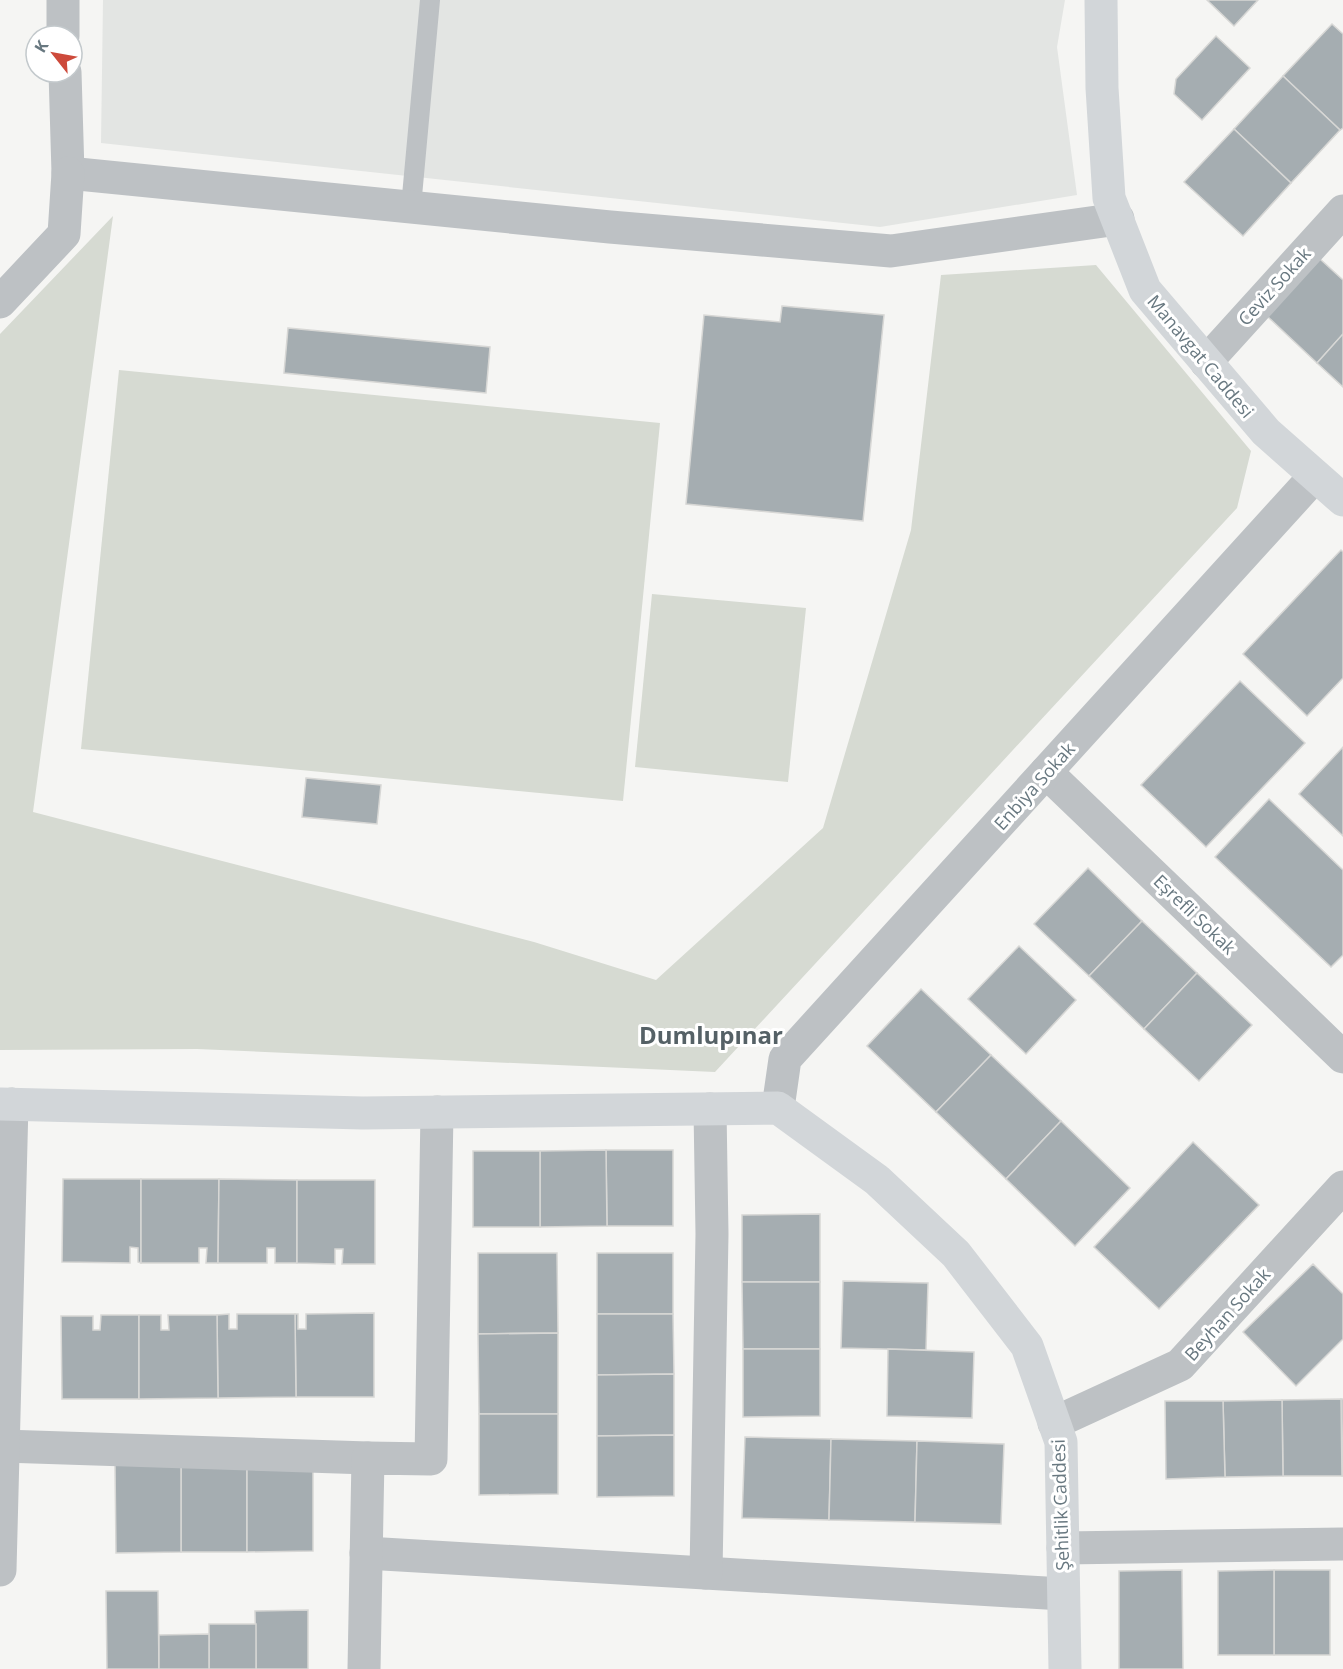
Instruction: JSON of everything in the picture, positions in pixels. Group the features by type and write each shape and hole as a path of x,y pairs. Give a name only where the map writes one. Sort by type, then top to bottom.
{"street":[{"path":"63,0 63,24"},
{"name":"Manavgat Caddesi","path":"1101,0 1102,88 1109,198 1145,290 1266,432 1343,500"},
{"path":"0,302 64,234 68,173 65,84"},
{"path":"68,173 610,227 891,251 1118,219"},
{"name":"Ceviz Sokak","path":"1206,362 1343,211"},
{"name":"Enbiya Sokak","path":"778,1108 785,1059 1315,476"},
{"name":"Eşrefli Sokak","path":"1046,772 1343,1057"},
{"path":"0,1570 6,1104 363,1113 778,1108"},
{"name":"Şehitlik Caddesi","path":"778,1108 877,1180 956,1254 1027,1346 1061,1442 1065,1669"},
{"path":"706,1573 712,1234 710,1109"},
{"path":"3,1446 431,1459 437,1112"},
{"name":"Beyhan Sokak","path":"1054,1423 1180,1365 1343,1187"},
{"path":"364,1669 368,1458"},
{"path":"1063,1548 1343,1544"},
{"path":"366,1553 1064,1594"}],"lane":[{"path":"411,207 430,0"}],"shaded area":[{"path":"103,0 1065,0 1057,47 1077,195 880,227 101,143"},
{"path":"113,216 33,812 534,942 656,980 823,828 911,530 941,275 1096,265 1251,451 1237,508 715,1072 197,1049 0,1050 0,334"},
{"path":"119,370 660,423 623,801 81,749"},
{"path":"652,594 806,608 788,782 635,767"}],"building":[{"path":"1207,0 1258,0 1234,26"},
{"path":"1332,24 1343,34 1343,128 1340,130 1283,76"},
{"path":"1216,36 1250,68 1202,120 1174,94 1176,79"},
{"path":"1283,76 1340,130 1291,183 1234,129"},
{"path":"1234,129 1291,183 1243,236 1184,182"},
{"path":"1320,259 1343,280 1343,334 1317,363 1267,316"},
{"path":"782,306 884,315 863,521 686,504 704,315 780,322"},
{"path":"288,328 490,347 486,393 284,373"},
{"path":"1343,334 1343,387 1317,363"},
{"path":"1341,550 1343,552 1343,678 1307,716 1243,654"},
{"path":"1240,681 1305,743 1206,847 1141,785"},
{"path":"1343,747 1343,836 1299,794"},
{"path":"306,778 381,785 377,824 302,817"},
{"path":"1269,799 1343,870 1343,955 1331,967 1215,857"},
{"path":"1088,868 1142,921 1089,976 1034,924"},
{"path":"1142,921 1197,973 1144,1029 1089,976"},
{"path":"1019,946 1076,1000 1026,1054 968,999"},
{"path":"1197,973 1252,1025 1199,1081 1144,1029"},
{"path":"921,989 991,1055 936,1112 867,1046"},
{"path":"991,1055 1061,1121 1006,1179 936,1112"},
{"path":"1061,1121 1130,1188 1075,1246 1006,1179"},
{"path":"1193,1142 1259,1205 1159,1309 1094,1247"},
{"path":"606,1150 673,1150 673,1226 607,1226"},
{"path":"606,1150 607,1226 540,1227 540,1151"},
{"path":"473,1151 540,1151 540,1227 473,1227"},
{"path":"63,1179 141,1179 141,1263 138,1262 138,1248 130,1247 130,1263 62,1262"},
{"path":"141,1179 219,1179 218,1263 206,1263 207,1248 199,1248 199,1263 141,1263"},
{"path":"219,1179 297,1180 297,1263 275,1263 275,1248 267,1248 267,1263 218,1263"},
{"path":"297,1180 375,1180 375,1264 342,1264 343,1249 335,1249 335,1264 297,1263"},
{"path":"820,1214 820,1282 742,1282 742,1215"},
{"path":"478,1253 557,1253 558,1333 478,1334"},
{"path":"597,1253 673,1253 673,1314 597,1314"},
{"path":"1313,1264 1343,1294 1343,1339 1296,1386 1243,1332"},
{"path":"843,1281 928,1283 926,1350 841,1348"},
{"path":"742,1282 820,1282 820,1349 743,1349"},
{"path":"374,1313 374,1397 296,1397 295,1314 298,1314 298,1329 306,1329 306,1314"},
{"path":"229,1314 229,1329 237,1329 237,1314 295,1314 296,1397 218,1398 217,1315"},
{"path":"597,1314 673,1314 674,1374 597,1375"},
{"path":"101,1315 139,1315 139,1399 62,1399 61,1316 93,1316 93,1330 100,1330"},
{"path":"139,1315 161,1315 161,1330 169,1330 168,1315 217,1315 218,1398 139,1399"},
{"path":"558,1333 558,1414 479,1414 478,1334"},
{"path":"743,1349 820,1349 820,1416 743,1417"},
{"path":"888,1349 974,1352 972,1418 887,1416"},
{"path":"674,1374 674,1435 597,1436 597,1375"},
{"path":"1341,1399 1343,1399 1343,1476 1342,1476"},
{"path":"1341,1399 1342,1476 1283,1476 1282,1400"},
{"path":"1282,1400 1283,1476 1225,1477 1223,1401"},
{"path":"1165,1401 1223,1401 1225,1477 1166,1479"},
{"path":"479,1414 558,1414 558,1494 479,1495"},
{"path":"674,1435 674,1496 597,1497 597,1436"},
{"path":"745,1437 831,1439 829,1520 742,1518"},
{"path":"831,1439 917,1441 915,1522 829,1520"},
{"path":"917,1441 1004,1444 1001,1524 915,1522"},
{"path":"247,1464 247,1552 181,1552 181,1465"},
{"path":"247,1464 313,1464 313,1551 247,1552"},
{"path":"115,1465 181,1465 181,1552 116,1553"},
{"path":"1182,1570 1183,1669 1119,1669 1119,1571"},
{"path":"1274,1570 1330,1570 1330,1655 1274,1655"},
{"path":"1274,1570 1274,1655 1218,1655 1218,1571"},
{"path":"106,1591 158,1591 159,1669 107,1669"},
{"path":"308,1610 308,1669 256,1669 255,1611"},
{"path":"209,1624 256,1624 256,1669 209,1669"},
{"path":"209,1634 209,1669 159,1669 159,1635"}],"district":[{"name":"Dumlupınar","path":"711,1034"}]}
